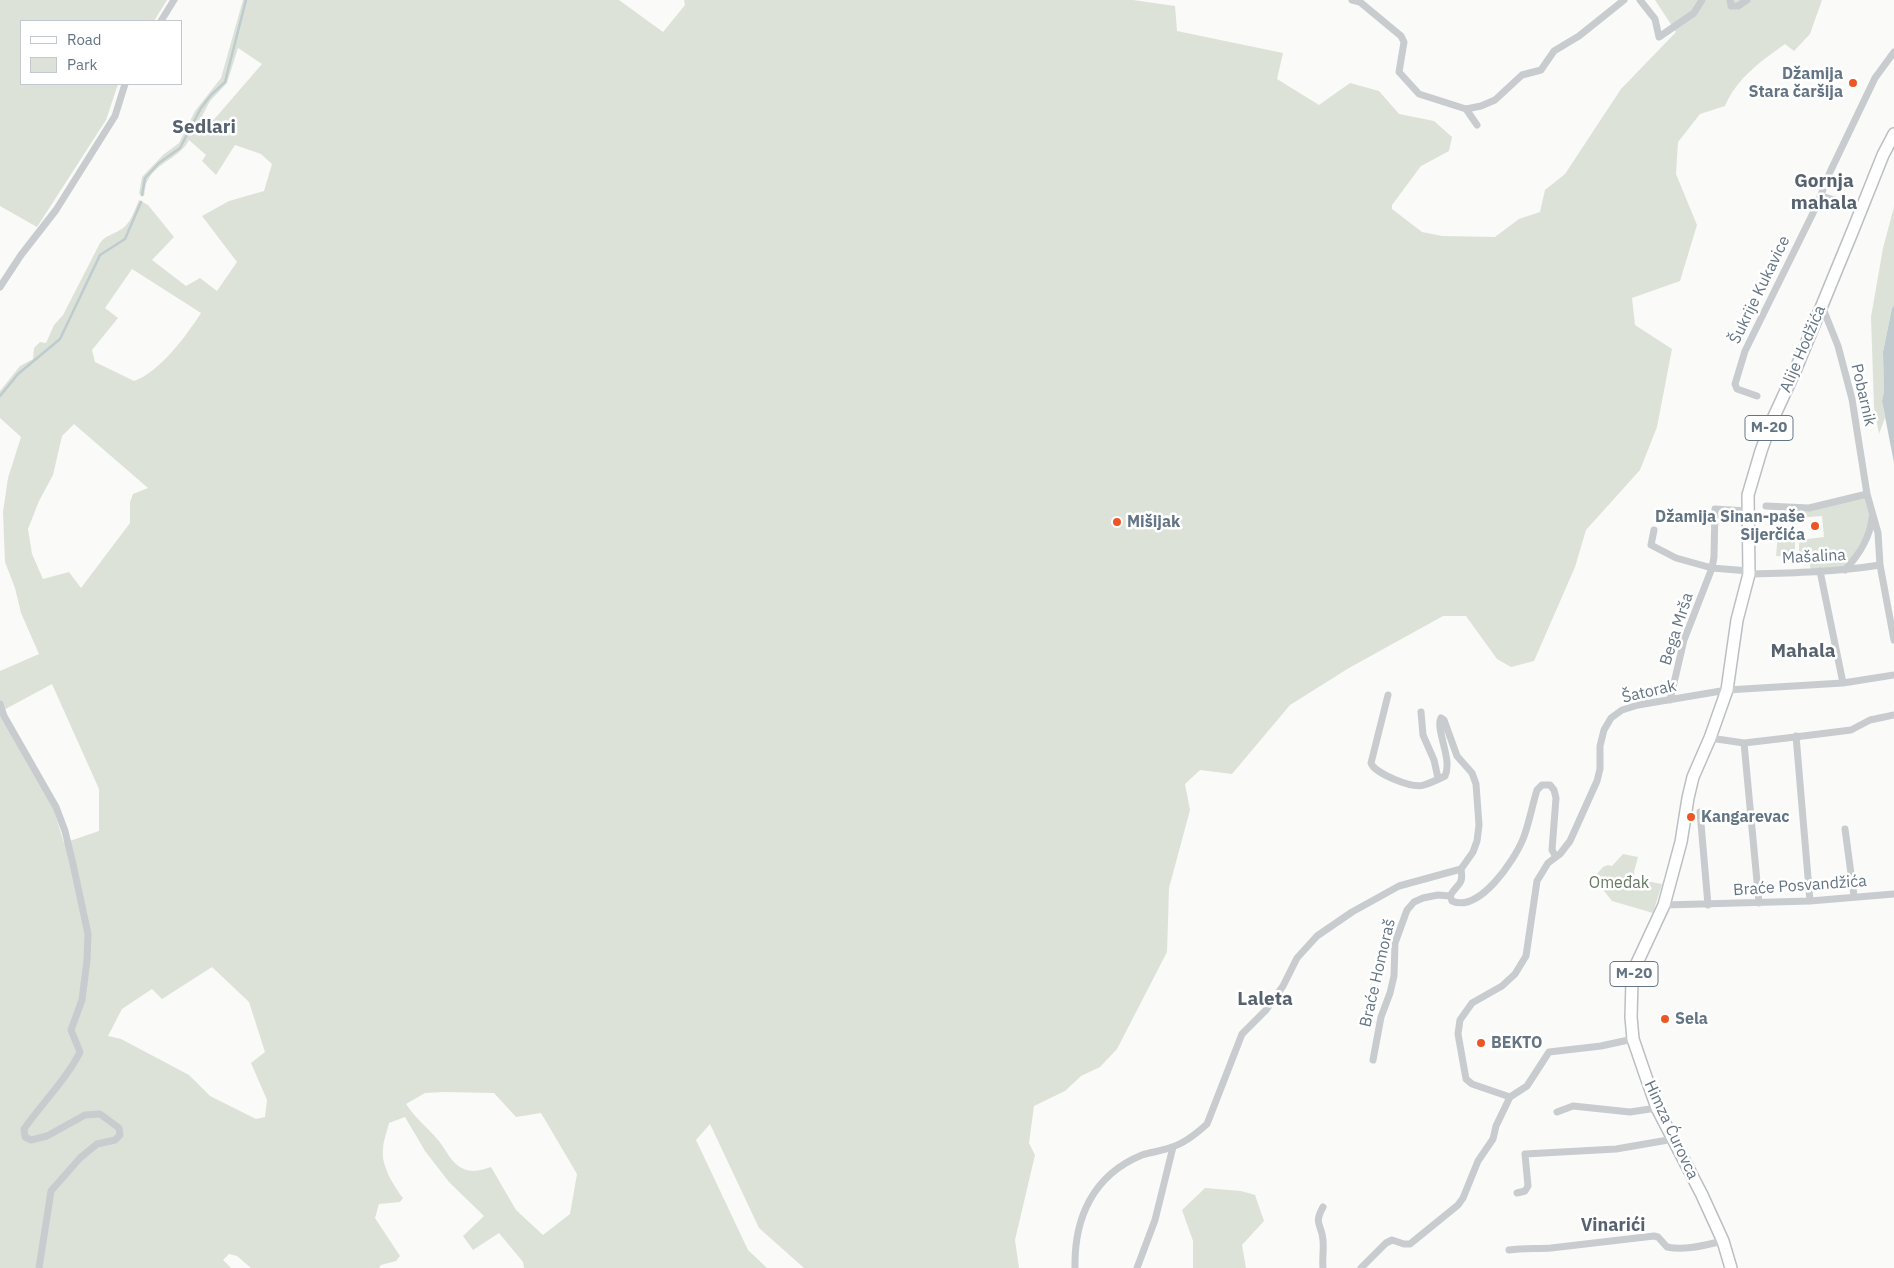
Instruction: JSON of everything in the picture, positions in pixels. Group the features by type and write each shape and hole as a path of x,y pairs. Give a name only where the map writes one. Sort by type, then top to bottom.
{"main road":[{"name":"Alije Hodžića","path":"1726,690 1737,620 1749,572 1747,511 1751,482 1771,423 1795,371 1883,155 1894,134"},
{"name":"Himza Ćurovca","path":"1726,690 1710,738 1693,777 1681,842 1664,905 1637,963 1632,981 1631,1017 1633,1039 1657,1108 1723,1241 1730,1268"}],"street":[{"path":"162,20 174,0"},
{"path":"1352,0 1360,2 1401,36 1404,42 1399,72 1419,94 1466,109 1481,106 1495,100 1522,75 1541,70 1554,51 1579,36 1624,0"},
{"path":"1640,0 1654,19 1659,37 1694,13 1702,0"},
{"path":"1730,0 1731,6 1738,6 1747,0"},
{"name":"Šukrije Kukavice","path":"1757,396 1737,389 1735,384 1745,351 1875,78 1894,52"},
{"path":"0,287 21,255 56,210 115,116 125,85"},
{"path":"1466,109 1476,126"},
{"path":"1820,196 1862,208"},
{"name":"Pobarnik","path":"1822,306 1838,346 1852,399 1868,494 1878,533 1880,565 1894,640"},
{"path":"1766,506 1809,508 1868,494"},
{"name":"Bega Mrša","path":"1670,700 1684,640 1712,568 1715,509 1747,511"},
{"name":"Pobarnik","path":"1846,570 1861,548 1871,525 1872,514"},
{"name":"Mašalina","path":"1654,530 1651,545 1676,558 1712,568 1749,572 1820,571 1846,570 1880,565"},
{"path":"1820,571 1842,683"},
{"name":"Šatorak","path":"1510,1097 1472,1084 1466,1079 1458,1034 1460,1020 1472,1003 1502,986 1515,974 1526,956 1537,881 1548,863 1570,841 1597,781 1600,769 1600,746 1604,730 1611,718 1622,710 1638,705 1726,690 1842,683 1894,675"},
{"path":"1388,694 1371,763 1372,767 1409,785 1424,785 1445,776 1447,772 1445,747 1439,722 1440,718 1443,718 1457,756 1472,773 1476,784 1479,825 1477,840 1473,852 1461,869 1463,878 1461,884 1450,896"},
{"path":"0,704 4,716 56,807 65,831 88,934 82,1000 71,1030 80,1052 73,1066 24,1129 25,1137 31,1140 47,1136 85,1114 100,1114 119,1128 120,1135 115,1140 97,1144 80,1158 51,1191 39,1268"},
{"path":"1420,712 1423,735 1434,760 1438,778"},
{"path":"1710,738 1744,743 1851,730 1870,720 1894,715"},
{"path":"1796,736 1810,900"},
{"path":"1744,743 1760,902"},
{"name":"Braće Homoraš","path":"1373,1060 1381,1017 1394,976 1395,943 1407,910 1414,902 1438,895 1450,896 1452,901 1456,903 1475,899 1499,878 1522,839 1537,790 1542,785 1550,785 1554,790 1556,798 1552,850 1556,857"},
{"path":"1700,812 1708,905"},
{"path":"1845,829 1854,896"},
{"name":"Braće Homoraš","path":"1075,1268 1075,1243 1081,1218 1087,1203 1099,1186 1116,1170 1130,1161 1173,1147 1195,1135 1207,1124 1242,1034 1266,1010 1283,986 1298,958 1317,936 1352,912 1399,886 1461,869"},
{"name":"Braće Posvandžića","path":"1664,905 1708,905 1894,894"},
{"path":"1362,1268 1386,1243 1392,1240 1410,1244 1458,1205 1463,1198 1478,1161 1493,1139 1496,1126 1510,1097 1527,1086 1549,1052 1601,1046 1633,1039"},
{"path":"1557,1112 1573,1106 1630,1112 1657,1108"},
{"path":"1517,1193 1525,1190 1528,1186 1525,1154 1616,1149 1674,1139"},
{"path":"1137,1268 1154,1220 1173,1147"},
{"path":"1323,1207 1318,1216 1318,1224 1324,1243 1323,1268"},
{"path":"1509,1250 1654,1236 1658,1237 1667,1247 1674,1249 1723,1241"}],"green space":[{"path":"0,0 167,0 155,20 20,20 20,85 118,85 106,120 37,227 0,206"},
{"path":"243,0 619,0 663,32 685,5 684,0 1133,0 1175,6 1177,31 1283,53 1277,79 1319,105 1350,83 1379,91 1399,114 1434,121 1452,137 1449,151 1421,166 1392,205 1392,209 1422,232 1442,236 1495,237 1519,219 1540,212 1545,190 1565,174 1621,89 1676,32 1655,0 1822,0 1810,34 1794,51 1785,44 1767,57 1750,71 1736,87 1725,106 1700,114 1678,142 1676,174 1697,225 1680,281 1632,298 1635,325 1672,349 1657,427 1640,470 1586,530 1575,567 1534,661 1511,667 1497,659 1466,616 1443,616 1349,668 1290,705 1232,774 1200,770 1185,784 1190,810 1169,888 1167,952 1117,1049 1100,1067 1081,1076 1065,1091 1034,1106 1029,1143 1035,1155 1015,1240 1019,1268 804,1268 759,1228 710,1124 696,1140 748,1250 767,1268 524,1268 523,1262 499,1233 473,1250 463,1236 484,1216 449,1182 425,1151 405,1117 389,1123 383,1150 386,1169 403,1198 400,1202 379,1204 375,1218 400,1256 396,1261 381,1265 379,1268 251,1268 237,1256 229,1254 223,1260 231,1268 0,1268 0,714 53,807 64,843 99,831 99,789 52,684 0,712 0,671 39,654 21,613 15,588 5,562 3,512 8,478 21,437 0,418 0,391 20,366 33,359 34,348 40,342 46,343 54,325 63,315 100,243 127,224 139,200 148,205 174,237 152,260 186,286 200,278 217,291 237,262 202,216 229,201 264,191 272,164 261,154 235,145 216,175 202,161 206,155 189,140 180,151 152,174 146,183 144,196 139,194 142,177 163,155 179,143 195,111 221,78","holes":["238,48 262,64 211,123 202,116 210,101 227,83","132,269 201,313 163,362 134,381 95,362 92,350 118,318 105,308","74,424 148,488 133,494 130,502 130,523 81,588 69,572 43,579 32,554 28,529 39,501 53,475 62,436","212,967 249,1002 265,1052 251,1063 267,1100 265,1117 256,1119 210,1096 189,1075 121,1039 108,1036 122,1009 152,989 162,999","425,1093 494,1093 516,1117 541,1113 577,1174 570,1214 543,1235 516,1210 491,1167 474,1171 460,1167 406,1104"]},
{"path":"1894,207 1894,305 1883,352 1884,391 1882,401 1885,418 1879,434 1874,407 1871,317 1883,248"},
{"path":"1868,495 1871,525 1845,570 1811,572 1809,558 1799,560 1799,540 1824,537 1822,516 1798,518 1799,508"},
{"path":"1778,533 1795,533 1795,557 1776,556"},
{"name":"Omeđak","path":"1623,854 1638,857 1634,872 1635,879 1662,884 1653,913 1612,901 1597,882 1596,875 1603,867 1612,866"},
{"path":"1205,1188 1241,1191 1255,1195 1264,1221 1242,1245 1246,1268 1193,1268 1193,1241 1182,1210"}],"shaded area":[{"path":"1894,305 1894,463 1882,401 1884,391 1883,352"}],"waterway":[{"path":"142,195 145,178 159,163 180,148 201,108 225,82 246,0"},
{"path":"0,396 18,374 60,339 100,255 125,239 141,202"}],"place":[{"name":"Džamija Stara čaršija","path":"1853,83"},
{"name":"Mišijak","path":"1117,522"},
{"name":"Džamija Sinan-paše Sijerčića","path":"1815,526"},
{"name":"Kangarevac","path":"1691,817"},
{"name":"Sela","path":"1665,1019"},
{"name":"BEKTO","path":"1481,1043"}],"district":[{"name":"Sedlari","path":"204,128"},
{"name":"Gornja mahala","path":"1824,193"},
{"name":"Mahala","path":"1803,652"},
{"name":"Laleta","path":"1265,1000"},
{"name":"Vinarići","path":"1613,1226"}]}
